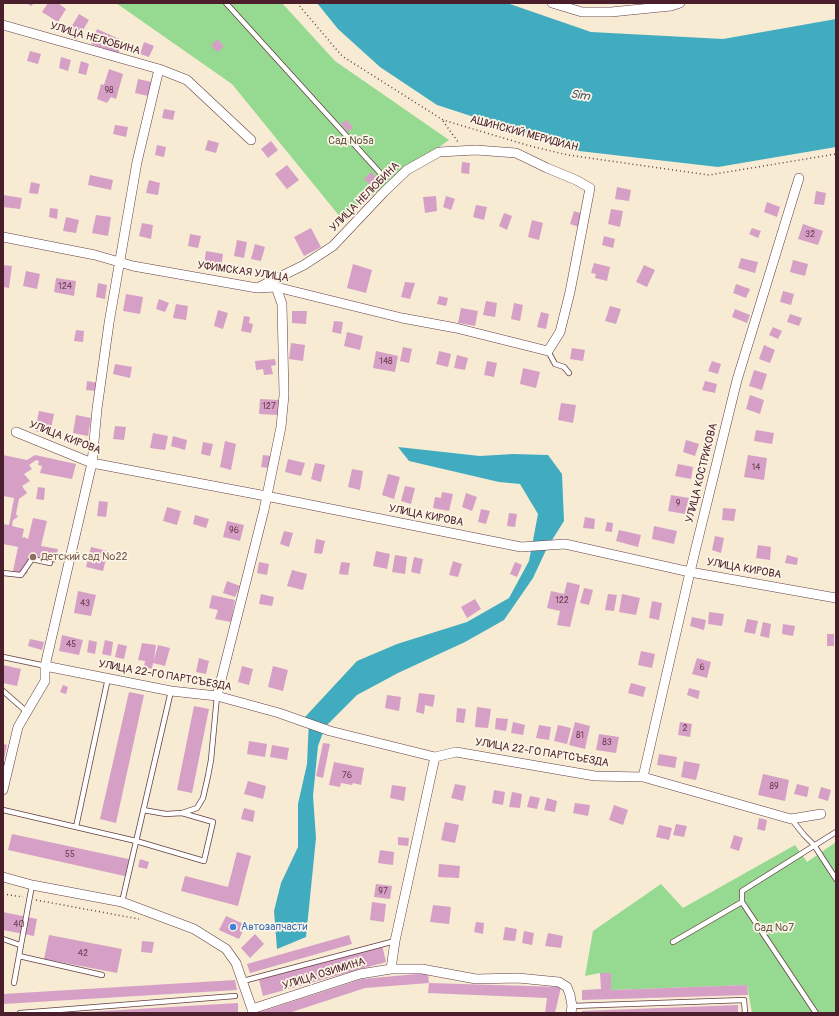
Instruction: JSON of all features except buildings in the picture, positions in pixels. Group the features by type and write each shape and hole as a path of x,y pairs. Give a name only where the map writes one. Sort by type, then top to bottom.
{"street":[{"path":"552,3 582,12 611,12 671,6 680,3"},
{"name":"УЛИЦА НЕЛЮБИНА","path":"3,25 159,69 187,80 251,140"},
{"path":"3,790 18,727 45,681 46,666 92,463 102,366 137,162 159,69"},
{"name":"УЛИЦА НЕЛЮБИНА","path":"257,288 304,265 333,246 407,170 439,152 476,150 516,153 576,180 590,188 570,292 560,332 548,352"},
{"name":"УЛИЦА КОСТРИКОВА","path":"643,777 690,572 744,353 799,178"},
{"name":"УФИМСКАЯ УЛИЦА","path":"3,237 95,255 132,266 257,288 276,287 402,318 456,328 548,352"},
{"path":"217,696 264,510 281,427 284,396 282,304 276,287"},
{"name":"УЛИЦА КИРОВА","path":"16,432 92,463 521,547 565,544 690,572 836,598"},
{"name":"УЛИЦА 22-ГО ПАРТСЪЕЗДА","path":"46,666 171,691 217,696 278,713 303,723 330,731 435,757 456,752 595,776 643,777 791,819 821,814"},
{"path":"391,968 395,941 435,757"},
{"name":"УЛИЦА ОЗИМИНА","path":"3,877 32,885 122,902 194,929 226,949 236,963 252,1011 360,974 391,968 422,969 476,979 518,978 558,982 567,987 570,995 571,1009"}],"lane":[{"path":"226,3 381,174"},
{"path":"548,352 555,364 564,367 569,373"},
{"path":"3,573 21,575 32,559 50,563"},
{"name":"УЛИЦА 22-ГО ПАРТСЪЕЗДА","path":"3,657 46,666"},
{"path":"76,827 108,678"},
{"path":"3,691 27,712"},
{"path":"122,902 171,691"},
{"path":"143,810 166,814 182,813 197,808 203,798 211,760 217,696"},
{"path":"3,810 136,842 204,861 213,822 182,813"},
{"path":"791,819 814,845 836,879"},
{"path":"816,1013 742,902 742,891 836,832"},
{"path":"14,983 32,885"},
{"path":"673,942 742,902"},
{"path":"3,939 20,945"},
{"path":"243,981 395,941"},
{"path":"19,956 102,975"},
{"path":"20,1013 235,996"},
{"path":"571,1009 744,1000 745,1013"}],"path":[{"name":"АШИНСКИЙ МЕРИДИАН","path":"297,3 342,56 443,120 568,155 709,175 836,154"},
{"path":"443,120 464,151"},
{"path":"3,894 140,919"}],"green space":[{"name":"Сад №5а","path":"116,3 282,3 335,61 449,140 341,218 232,84"},
{"name":"Сад №7","path":"836,842 836,1013 752,1013 747,985 611,990 610,973 585,976 593,931 661,884 683,908 795,845 807,862"}],"water":[{"name":"Sim","path":"317,3 507,3 591,32 723,39 836,19 836,147 718,167 579,151 437,105 380,67 338,29"},
{"path":"398,447 480,456 513,454 548,455 562,474 564,521 547,548 533,578 504,620 465,642 398,673 357,695 325,727 318,746 313,796 316,838 306,937 277,949 274,911 281,883 298,847 298,804 307,764 309,719 305,717 357,661 397,644 467,622 509,598 529,561 538,514 520,484 499,482 409,461"}],"place":[{"name":"Детский сад №22","path":"33,557"},
{"name":"Автозапчасти","path":"233,927"}]}
